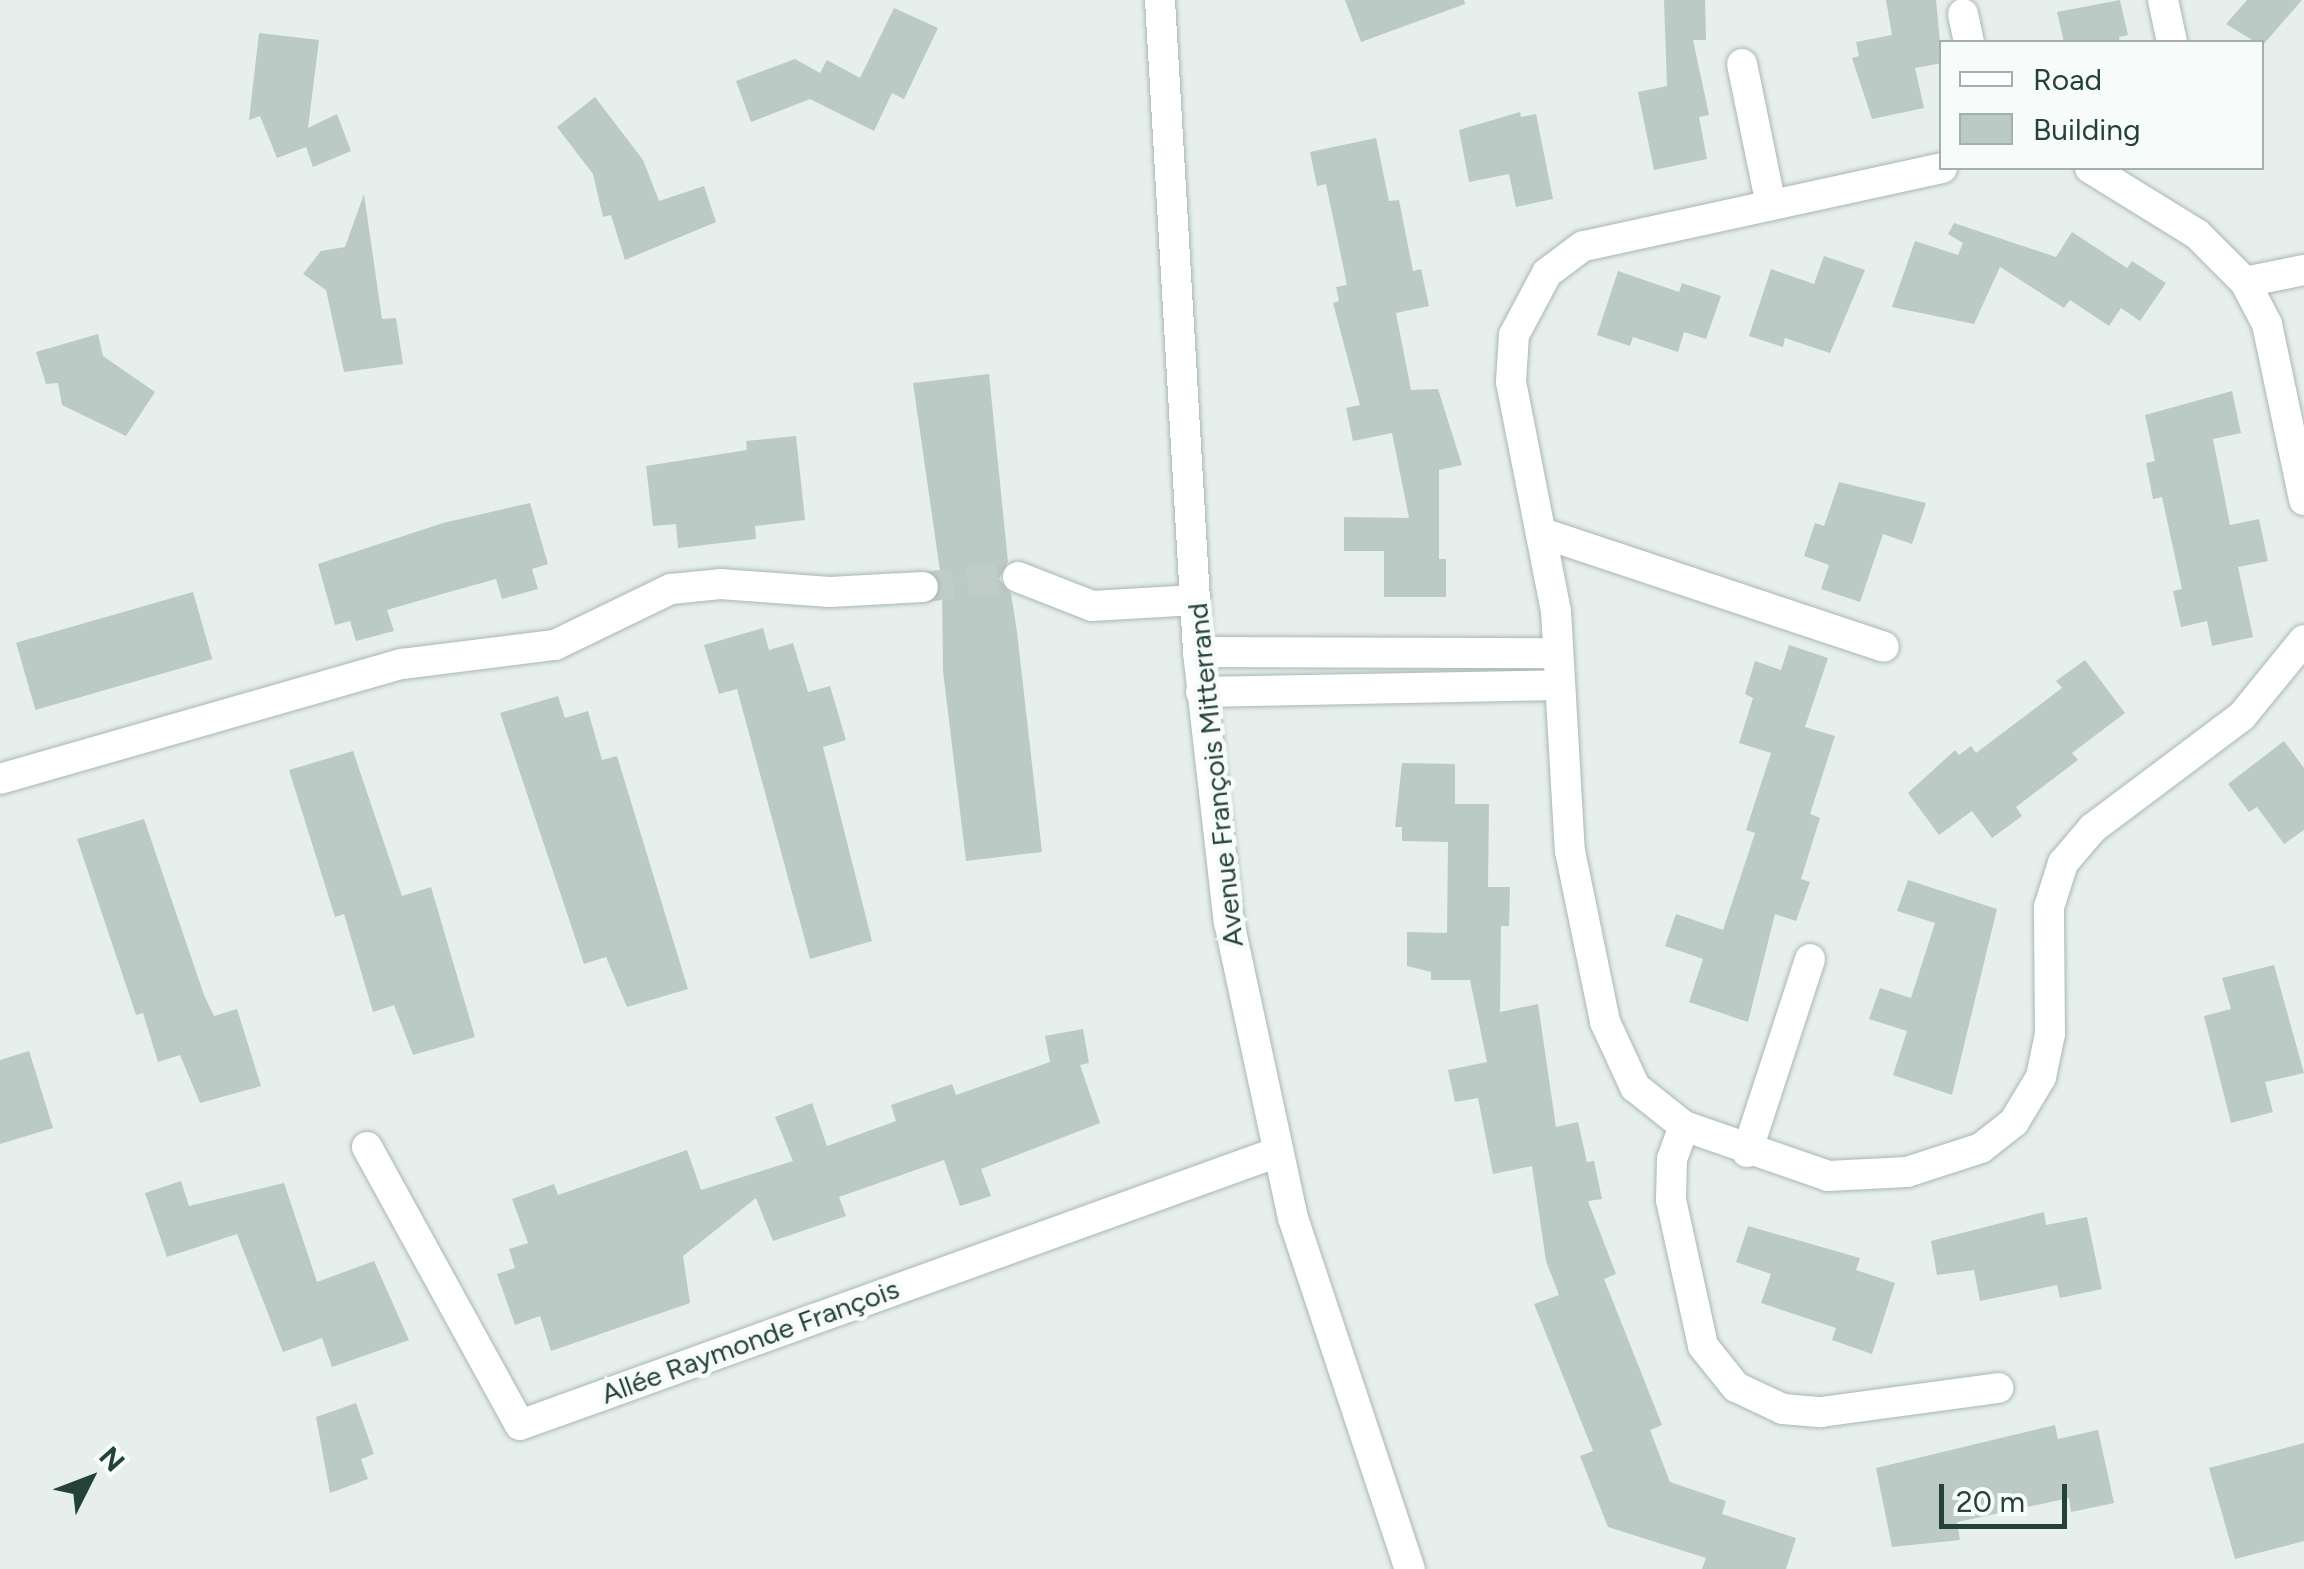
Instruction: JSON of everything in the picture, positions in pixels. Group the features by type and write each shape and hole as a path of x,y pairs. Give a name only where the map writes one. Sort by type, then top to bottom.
{"street":[{"name":"Avenue François Mitterrand","path":"1160,0 1198,652 1228,922 1278,1152 1338,1363 1399,1527 1410,1569"},
{"path":"2162,0 2172,40"},
{"path":"1742,64 1771,205"},
{"path":"1939,169 1594,242 1563,258 1534,292 1509,360 1545,534 1558,653 1570,851 1605,1022 1634,1087 1684,1126 1747,1152 1828,1176 1878,1176 1960,1159 2006,1130 2030,1098 2048,1046 2048,919 2063,862 2093,828 2251,708 2304,640"},
{"path":"2099,170 2137,179 2216,248 2245,282 2267,324 2304,500"},
{"path":"2245,282 2304,270"},
{"path":"1545,534 1884,647"},
{"path":"1018,577 1092,606 1195,600"},
{"path":"0,778 402,664 555,645 652,596 694,584 830,592 923,587"},
{"path":"1198,652 1558,653"},
{"path":"1201,692 1559,685"},
{"path":"1747,1152 1810,959"},
{"path":"1684,1126 1672,1159 1672,1200 1702,1346 1736,1388 1801,1412 1998,1388"},
{"name":"Allée Raymonde François","path":"367,1147 520,1424 1278,1152"},
{"name":"Avenue François Mitterrand","path":"1399,1527 1422,1569"}],"building":[{"path":"1345,0 1464,0 1465,4 1361,42"},
{"path":"1664,0 1705,0 1706,40 1693,40 1709,115 1699,117 1707,159 1654,170 1638,92 1667,86"},
{"path":"1886,0 1936,0 1939,64 1915,68 1924,108 1872,119 1852,58 1859,56 1856,42 1892,35"},
{"path":"2120,0 2128,35 2120,40 2064,40 2057,12"},
{"path":"2247,0 2302,0 2264,44 2264,40 2252,40 2226,24"},
{"path":"894,8 938,28 904,99 892,93 874,131 810,99 751,122 736,81 795,59 820,73 827,60 860,78"},
{"path":"259,33 319,40 308,128 337,114 351,151 313,167 306,147 277,158 260,116 249,120"},
{"path":"595,97 643,160 659,201 704,186 716,222 625,260 611,215 603,217 593,174 557,127"},
{"path":"1520,112 1521,117 1536,114 1553,199 1516,207 1509,174 1469,182 1459,130"},
{"path":"1376,138 1389,201 1399,200 1413,271 1421,269 1429,306 1396,313 1411,390 1438,389 1462,465 1439,470 1439,559 1446,559 1446,597 1384,597 1384,551 1344,551 1344,517 1409,518 1392,433 1353,441 1346,408 1360,405 1333,303 1339,301 1336,287 1347,285 1326,184 1317,186 1310,152"},
{"path":"364,194 382,319 396,318 403,364 344,372 326,290 303,274 321,251 345,247"},
{"path":"1954,223 2056,257 2072,232 2127,268 2132,261 2166,283 2140,321 2121,308 2109,326 2070,300 2064,308 2000,267 1974,324 1892,307 1915,241 1958,255 1963,243 1948,234"},
{"path":"1824,256 1865,270 1830,353 1785,338 1783,347 1749,336 1771,269 1814,284"},
{"path":"1618,271 1679,292 1682,283 1721,296 1706,339 1684,332 1678,352 1633,337 1630,346 1597,335"},
{"path":"98,334 103,356 155,392 126,436 62,405 58,383 46,384 36,352"},
{"path":"989,374 1008,562 999,579 1011,594 1017,632 1042,852 966,861 943,671 942,585 913,383"},
{"path":"2232,391 2241,433 2213,439 2230,525 2259,519 2268,561 2238,567 2253,637 2212,646 2207,621 2181,627 2173,591 2182,589 2162,497 2153,499 2146,463 2155,461 2145,415"},
{"path":"796,436 805,520 755,526 756,539 678,548 676,524 653,526 646,466 747,450 746,441"},
{"path":"1839,482 1926,503 1912,544 1883,534 1860,602 1821,589 1829,565 1804,556 1815,523 1824,526"},
{"path":"530,503 548,564 532,569 538,589 502,599 496,579 442,594 387,610 394,631 356,641 350,621 335,625 318,564 443,523"},
{"path":"193,592 212,659 35,710 16,643"},
{"path":"763,628 769,650 793,643 808,692 830,686 846,740 823,747 872,941 810,959 737,689 719,694 704,645"},
{"path":"1789,645 1828,658 1805,727 1835,736 1810,814 1820,818 1801,879 1810,882 1796,921 1775,914 1748,1022 1689,1002 1703,959 1665,946 1676,914 1723,930 1755,833 1746,830 1771,753 1739,743 1753,698 1745,694 1755,661 1781,670"},
{"path":"2085,660 2125,713 2072,753 2078,760 2016,807 2022,816 1992,838 1972,811 1939,835 1908,793 1955,750 1959,755 1971,746 1976,753 2062,688 2056,681"},
{"path":"558,696 565,718 588,711 602,760 617,756 688,989 627,1007 606,957 584,964 500,713"},
{"path":"2284,741 2304,768 2304,830 2284,844 2257,807 2249,812 2228,784"},
{"path":"353,751 402,896 431,887 475,1037 413,1055 394,1005 373,1012 344,914 335,917 289,770"},
{"path":"1402,763 1455,764 1455,804 1489,804 1488,887 1510,887 1509,926 1501,926 1500,1012 1538,1004 1556,1127 1578,1122 1587,1162 1594,1161 1602,1199 1588,1201 1616,1274 1604,1279 1662,1425 1650,1430 1670,1482 1726,1501 1722,1514 1796,1538 1786,1569 1702,1569 1706,1558 1608,1527 1580,1456 1593,1451 1534,1304 1559,1295 1546,1261 1532,1166 1493,1174 1478,1098 1455,1102 1448,1070 1487,1062 1470,980 1431,980 1431,972 1407,966 1407,932 1447,933 1448,842 1402,841 1402,827 1395,827"},
{"path":"144,819 204,995 214,1016 237,1009 261,1086 200,1103 180,1055 158,1062 143,1013 136,1015 77,839"},
{"path":"1908,880 1997,909 1952,1095 1893,1075 1907,1031 1869,1019 1880,988 1911,998 1935,923 1897,911"},
{"path":"2274,965 2304,1073 2265,1082 2273,1112 2231,1123 2204,1016 2231,1009 2222,978"},
{"path":"1083,1029 1089,1063 1080,1065 1100,1123 981,1169 991,1196 960,1206 944,1160 839,1197 846,1216 773,1241 756,1198 683,1256 690,1303 551,1351 540,1316 515,1325 497,1274 515,1268 509,1249 528,1243 512,1199 554,1184 558,1195 687,1150 701,1190 793,1161 775,1117 812,1103 827,1146 896,1121 891,1105 952,1084 956,1095 1050,1062 1045,1036"},
{"path":"29,1051 53,1128 0,1144 0,1060"},
{"path":"181,1181 189,1206 284,1183 317,1282 374,1261 409,1340 332,1367 322,1338 283,1352 237,1234 167,1257 145,1193"},
{"path":"2044,1212 2046,1225 2087,1217 2102,1289 2060,1298 2057,1285 1980,1301 1974,1270 1937,1275 1931,1241"},
{"path":"1748,1226 1860,1258 1856,1270 1895,1283 1872,1354 1832,1340 1836,1328 1761,1303 1771,1274 1736,1262"},
{"path":"356,1403 374,1454 361,1459 368,1479 330,1493 316,1417"},
{"path":"2055,1425 2058,1439 2098,1430 2114,1503 2071,1512 2069,1498 1957,1522 1960,1540 1892,1547 1876,1468"},
{"path":"2304,1443 2304,1541 2235,1559 2209,1468"}],"tunnel":[{"path":"923,587 1018,577"}]}
